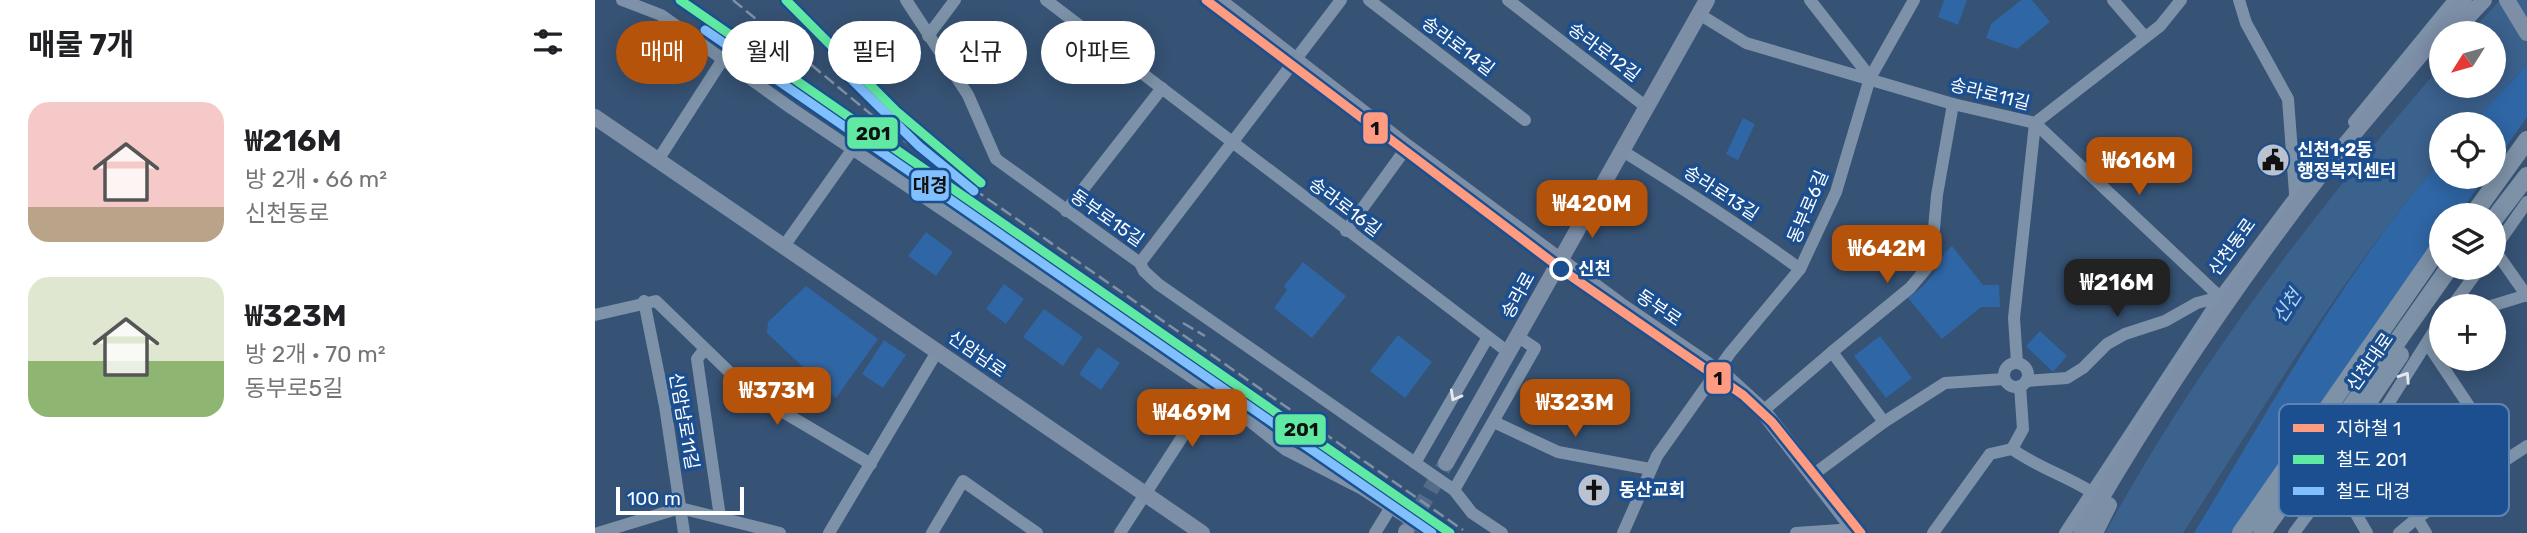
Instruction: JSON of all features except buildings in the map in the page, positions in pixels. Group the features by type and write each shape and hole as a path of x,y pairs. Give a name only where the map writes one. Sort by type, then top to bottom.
{"highway":[{"path":"2506,155 2526,131"},
{"path":"2481,203 2526,131"},
{"path":"2495,203 2527,159"},
{"path":"2506,203 2527,176"},
{"path":"2331,404 2429,262"},
{"name":"신천대로","path":"2341,404 2429,277"},
{"name":"신천대로","path":"2353,404 2441,280"},
{"path":"2365,404 2450,280"},
{"path":"2241,533 2279,478"},
{"name":"신천대로","path":"2251,533 2279,493"},
{"name":"신천대로","path":"2262,533 2279,509"},
{"path":"2276,533 2288,516"}],"main road":[{"name":"동부로","path":"1218,0 1407,147 1560,260 1718,371 1763,411 1856,531"},
{"name":"신천동로","path":"2081,533 2136,438 2204,333 2314,183 2464,0"},
{"path":"2459,21 2473,0"},
{"path":"2463,21 2484,0"},
{"path":"2507,0 2527,33"},
{"name":"송라로","path":"1446,463 1703,7"},
{"path":"2093,533 2155,425 2215,334 2342,165 2429,60"},
{"name":"신암남로","path":"595,117 1202,533"}],"street":[{"path":"622,0 661,15 722,58"},
{"name":"동부로15길","path":"906,0 968,95 996,159 1140,263 1341,0"},
{"path":"928,36 955,0"},
{"name":"송라로16길","path":"1045,0 1508,352"},
{"name":"송라로14길","path":"1369,0 1525,120"},
{"name":"송라로12길","path":"1508,0 1646,106"},
{"path":"1810,0 1870,78"},
{"name":"동부로6길","path":"1623,533 1650,470 1718,371 1800,269 1836,192 1870,78 1915,0"},
{"path":"2113,0 2145,37"},
{"path":"2017,363 2014,317 2035,123 2160,26 2181,0"},
{"path":"2239,0 2246,23 2288,99 2295,193"},
{"name":"신천동로","path":"2065,533 2090,491 2220,297 2295,193 2453,0"},
{"name":"송라로11길","path":"1703,7 1746,43 1953,104 2035,123 2220,297"},
{"path":"658,160 722,61"},
{"path":"758,84 852,150 1212,391 1286,450 1391,507 1430,533"},
{"path":"1066,211 1161,89"},
{"path":"1763,411 1910,288 1931,263 1937,195 1953,104"},
{"path":"1346,231 1407,147"},
{"path":"784,246 852,150"},
{"name":"송라로13길","path":"1621,150 1701,203 1734,220 1800,269"},
{"path":"2506,232 2527,202"},
{"path":"1140,263 1144,271 1158,284 1454,490 1472,513 1502,533"},
{"path":"2506,266 2527,296 2506,302"},
{"path":"1814,474 1884,422 1945,383 2004,379 2012,387 2067,378 2083,368 2107,344 2125,334 2165,321 2197,303 2220,297"},
{"path":"595,315 650,301 751,393 871,464"},
{"name":"신암남로11길","path":"650,301 684,533"},
{"path":"1454,490 1535,348 1517,336"},
{"path":"1415,463 1488,337"},
{"path":"2388,404 2429,340"},
{"path":"2427,343 2468,404"},
{"name":"신암남로11길","path":"704,350 697,359 720,517"},
{"path":"829,533 938,350"},
{"path":"1832,352 1884,422"},
{"path":"2004,379 2006,368 2017,363"},
{"path":"2013,449 2023,429 2023,384 2026,369 2017,363"},
{"path":"1121,533 1147,496 1150,483 1212,391"},
{"path":"1494,422 1547,449 1650,470"},
{"path":"2509,457 2527,446"},
{"path":"1933,533 1990,454 2013,449 2039,468 2063,474 2090,491"},
{"path":"932,533 963,481 1037,533"},
{"path":"1375,533 1391,507"},
{"path":"595,523 598,533 680,508 780,533"},
{"path":"2294,533 2306,516"},
{"path":"2357,516 2367,533"},
{"path":"2399,533 2420,516"},
{"path":"2417,518 2426,533"},
{"path":"1796,533 1856,531"}],"shaded area":[{"path":"1944,0 1967,0 1958,25 1938,17"},
{"path":"2021,0 2032,0 2050,22 2017,49 1986,38 1991,24"},
{"path":"2527,64 2527,117 2506,147 2506,112 2483,112 2496,98 2506,98 2506,87"},
{"path":"1743,118 1755,124 1738,160 1726,154"},
{"path":"2429,174 2429,189 2476,189 2467,203 2429,203 2429,256 2325,404 2279,404 2279,470 2235,533 2194,533 2310,341 2372,248"},
{"path":"926,232 953,252 936,276 908,256"},
{"path":"1952,246 1983,285 1999,285 2000,307 1981,307 1942,339 1908,298 1934,273 1944,254"},
{"path":"1303,262 1346,296 1312,338 1274,308 1287,290 1284,286"},
{"path":"1004,284 1024,299 1006,324 986,309"},
{"path":"806,286 878,339 836,398 767,333 768,322"},
{"path":"1044,309 1083,337 1063,366 1023,337"},
{"path":"2040,331 2067,356 2053,372 2026,346"},
{"path":"1398,335 1432,362 1405,398 1370,371"},
{"path":"1880,336 1912,378 1886,398 1854,356"},
{"path":"884,340 906,355 883,388 862,374"},
{"path":"1098,347 1120,363 1101,390 1079,374"}],"water":[{"name":"신천","path":"2500,0 2527,0 2527,64 2506,87 2506,21 2481,21"},
{"name":"신천","path":"2429,80 2429,98 2496,98 2483,112 2429,112 2429,175 2338,295 2183,533 2105,533 2179,409 2260,290"}],"tunnel":[{"path":"1406,532 1446,463"}],"railway":[{"path":"733,0 896,135 1463,530"},
{"path":"1183,323 1205,336"}],"metro line":[{"name":"1","path":"1206,0 1568,274 1743,395 1772,422 1861,533"}],"rail line":[{"name":"201","path":"680,0 1450,533"},
{"name":"201","path":"786,0 896,111 981,183"},
{"name":"대경","path":"708,32 1432,533"},
{"name":"대경","path":"856,84 919,146 974,191"}],"place":[{"name":"신천1·2동 행정복지센터","path":"2273,160"},
{"name":"신천","path":"1561,269"},
{"name":"동산교회","path":"1594,490"}]}
